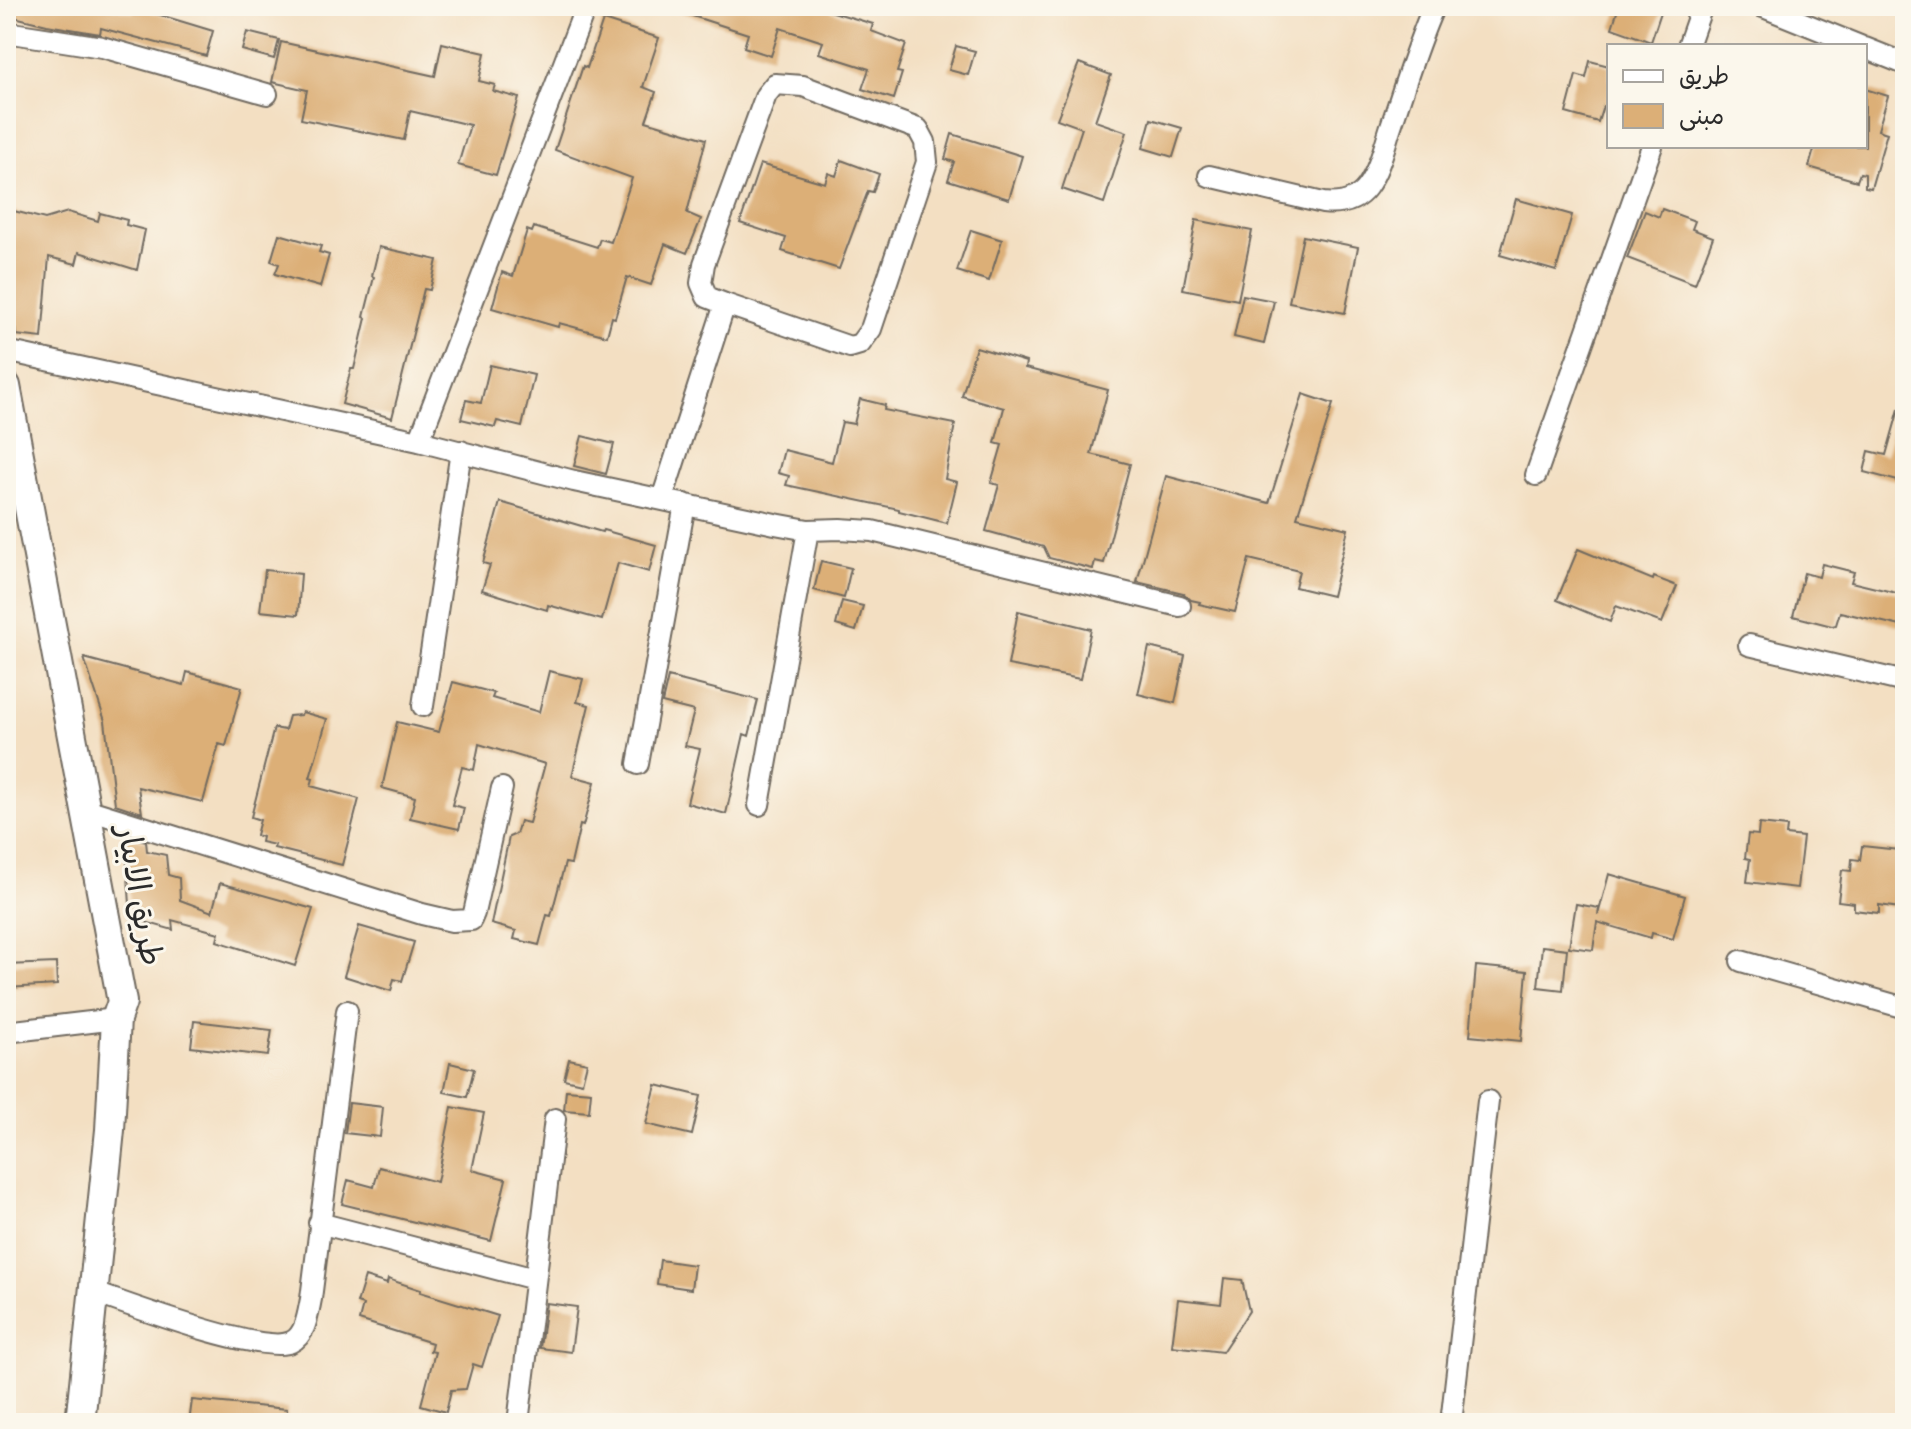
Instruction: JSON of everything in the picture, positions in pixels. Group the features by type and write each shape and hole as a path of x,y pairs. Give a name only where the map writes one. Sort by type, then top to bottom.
{"main road":[{"name":"طريق الابيار","path":"6,386 122,1002 116,1019 110,1130 80,1423"}],"street":[{"path":"419,441 586,6"},
{"path":"1209,176 1323,203 1339,205 1355,199 1367,187 1380,161 1434,6"},
{"path":"1689,44 1702,6"},
{"path":"1761,6 1855,44"},
{"path":"6,32 102,47 267,94"},
{"path":"1867,49 1905,64"},
{"path":"775,84 803,86 918,129 925,142 927,162 867,339 850,347 725,304 707,297 701,283 704,264 766,95 775,84"},
{"path":"1536,475 1651,148"},
{"path":"662,499 725,304"},
{"path":"6,351 419,441 574,481 808,530 872,531 1180,606"},
{"path":"423,706 461,451"},
{"path":"638,764 685,504"},
{"path":"759,805 808,530"},
{"path":"1749,645 1905,682"},
{"path":"86,809 422,914 461,922 471,920 474,913 502,788"},
{"path":"1741,961 1905,1008"},
{"path":"95,1293 206,1330 264,1344 289,1343 298,1336 307,1322 347,1011"},
{"path":"6,1032 116,1019"},
{"path":"1451,1423 1488,1101"},
{"path":"518,1423 555,1119"},
{"path":"319,1223 535,1279"}],"building":[{"path":"6,6 103,6 133,13 134,7 213,31 206,56 101,28 100,34 6,15"},
{"path":"675,6 813,6 873,24 871,31 906,44 897,72 902,73 894,99 862,89 869,69 819,53 823,42 780,28 771,56 744,47 748,34 674,10"},
{"path":"1619,6 1663,6 1651,42 1612,28"},
{"path":"603,20 659,38 643,87 656,92 646,121 706,139 687,213 701,219 687,253 665,244 651,285 627,277 607,336 559,323 558,327 492,308 502,272 513,276 527,230 532,232 534,227 597,247 600,239 611,242 632,178 555,150 583,66 587,68"},
{"path":"247,32 279,40 274,59 242,50"},
{"path":"281,42 435,76 442,43 485,53 479,81 495,85 493,91 519,98 496,175 458,165 470,125 410,111 404,140 301,119 307,90 272,82"},
{"path":"956,46 975,51 968,75 949,70"},
{"path":"1590,61 1607,65 1607,107 1603,106 1598,122 1566,113 1576,75 1586,78"},
{"path":"1079,63 1111,75 1095,121 1127,132 1104,203 1062,189 1082,128 1057,119"},
{"path":"1867,90 1888,96 1878,130 1887,133 1871,188 1865,187 1865,174 1860,173 1857,181 1809,167 1814,148 1867,148"},
{"path":"1151,119 1182,128 1173,157 1143,148"},
{"path":"952,134 1022,156 1009,199 948,180 954,162 945,159"},
{"path":"841,160 879,174 873,192 868,191 839,269 782,251 786,238 740,223 760,164 825,183 828,173 836,176"},
{"path":"1516,199 1572,215 1556,271 1500,255"},
{"path":"6,209 45,219 68,212 98,221 100,213 127,220 126,225 145,230 137,270 79,252 76,264 49,257 42,338 16,335 6,255"},
{"path":"1662,209 1695,221 1692,229 1713,237 1695,284 1627,258 1645,211 1659,217"},
{"path":"1196,220 1252,231 1238,300 1183,289"},
{"path":"971,230 1002,240 989,281 957,271"},
{"path":"279,234 321,246 319,252 329,255 320,287 275,274 279,264 271,261"},
{"path":"1303,236 1358,247 1345,313 1289,302"},
{"path":"379,247 437,260 430,290 424,289 392,418 342,404 351,369 354,369"},
{"path":"1243,295 1274,301 1264,344 1234,337"},
{"path":"976,347 1026,362 1025,368 1108,390 1091,454 1130,464 1104,563 1095,561 1093,569 1049,558 1044,547 986,531 999,485 991,483 1002,445 995,443 1004,408 962,396"},
{"path":"490,365 534,375 522,427 497,421 495,427 461,419 466,400 481,403"},
{"path":"1303,394 1333,404 1297,517 1348,529 1332,596 1295,587 1299,571 1249,559 1235,612 1199,604 1183,593 1137,582 1166,476 1269,503"},
{"path":"860,399 885,405 884,410 955,424 945,479 957,482 947,523 899,509 786,485 789,476 778,473 784,450 832,462 842,422 854,424"},
{"path":"1899,409 1905,410 1905,483 1864,472 1869,451 1886,455"},
{"path":"582,436 614,444 606,474 574,466"},
{"path":"500,502 656,545 649,572 618,563 602,620 548,605 547,610 482,590 490,565 483,563"},
{"path":"1578,549 1653,580 1654,577 1677,586 1662,623 1616,606 1610,622 1557,600"},
{"path":"821,561 851,568 844,598 814,590"},
{"path":"1822,564 1854,572 1851,582 1905,595 1905,627 1840,612 1836,625 1832,626 1793,616 1804,573 1819,577"},
{"path":"265,570 301,574 298,615 260,611"},
{"path":"842,601 863,606 856,631 836,625"},
{"path":"1018,611 1091,629 1080,679 1008,665"},
{"path":"1149,647 1185,656 1175,703 1138,694"},
{"path":"84,658 184,685 187,672 242,687 226,746 219,744 203,802 138,787 142,813 115,804 105,721"},
{"path":"549,671 583,679 577,702 589,705 572,776 595,782 571,864 565,863 551,916 547,915 539,945 514,939 516,931 491,924 509,837 516,834 520,821 529,823 545,764 479,744 474,770 462,767 452,805 464,808 459,829 410,818 415,797 382,788 397,722 439,732 453,682 494,693 492,698 539,712"},
{"path":"668,677 758,700 749,736 744,734 726,814 687,803 700,749 685,746 694,711 662,703"},
{"path":"302,712 327,719 310,778 313,779 311,786 359,799 342,865 261,842 262,837 256,835 260,820 251,817 274,728 285,730 289,716 301,715"},
{"path":"1759,824 1787,827 1786,835 1803,837 1797,888 1747,882 1750,859 1745,858 1748,834 1758,835"},
{"path":"125,835 146,841 147,851 166,855 168,875 179,878 180,900 212,912 220,883 313,909 295,966 217,941 219,933 172,920 173,930 131,918"},
{"path":"1862,846 1899,850 1897,865 1905,866 1900,908 1879,905 1879,913 1854,910 1854,903 1838,901 1842,870 1851,871 1852,859 1860,860"},
{"path":"1609,874 1685,896 1673,939 1652,933 1651,938 1597,922 1593,950 1569,947 1576,904 1599,908 1598,915"},
{"path":"359,926 414,942 402,981 394,979 391,991 344,976"},
{"path":"1542,946 1567,949 1563,990 1538,987"},
{"path":"56,963 57,985 6,988 6,965"},
{"path":"1476,966 1527,971 1521,1041 1470,1036"},
{"path":"194,1021 272,1030 268,1056 191,1047"},
{"path":"569,1059 587,1063 582,1083 564,1079"},
{"path":"450,1063 474,1069 467,1097 444,1092"},
{"path":"656,1085 701,1096 692,1135 646,1124"},
{"path":"566,1090 591,1092 589,1112 564,1110"},
{"path":"349,1103 383,1107 380,1137 345,1133"},
{"path":"452,1107 484,1113 472,1170 506,1179 491,1241 342,1204 348,1180 374,1187 379,1167 437,1182"},
{"path":"660,1260 694,1265 691,1289 657,1284"},
{"path":"365,1277 387,1284 388,1279 498,1316 482,1367 473,1364 466,1389 451,1390 446,1412 421,1405 435,1352 430,1351 432,1343 359,1320 363,1305 357,1303"},
{"path":"1224,1278 1242,1280 1249,1311 1222,1352 1172,1346 1178,1299 1221,1304"},
{"path":"546,1303 577,1307 571,1352 540,1348"},
{"path":"192,1400 287,1409 287,1423 189,1423"}]}
